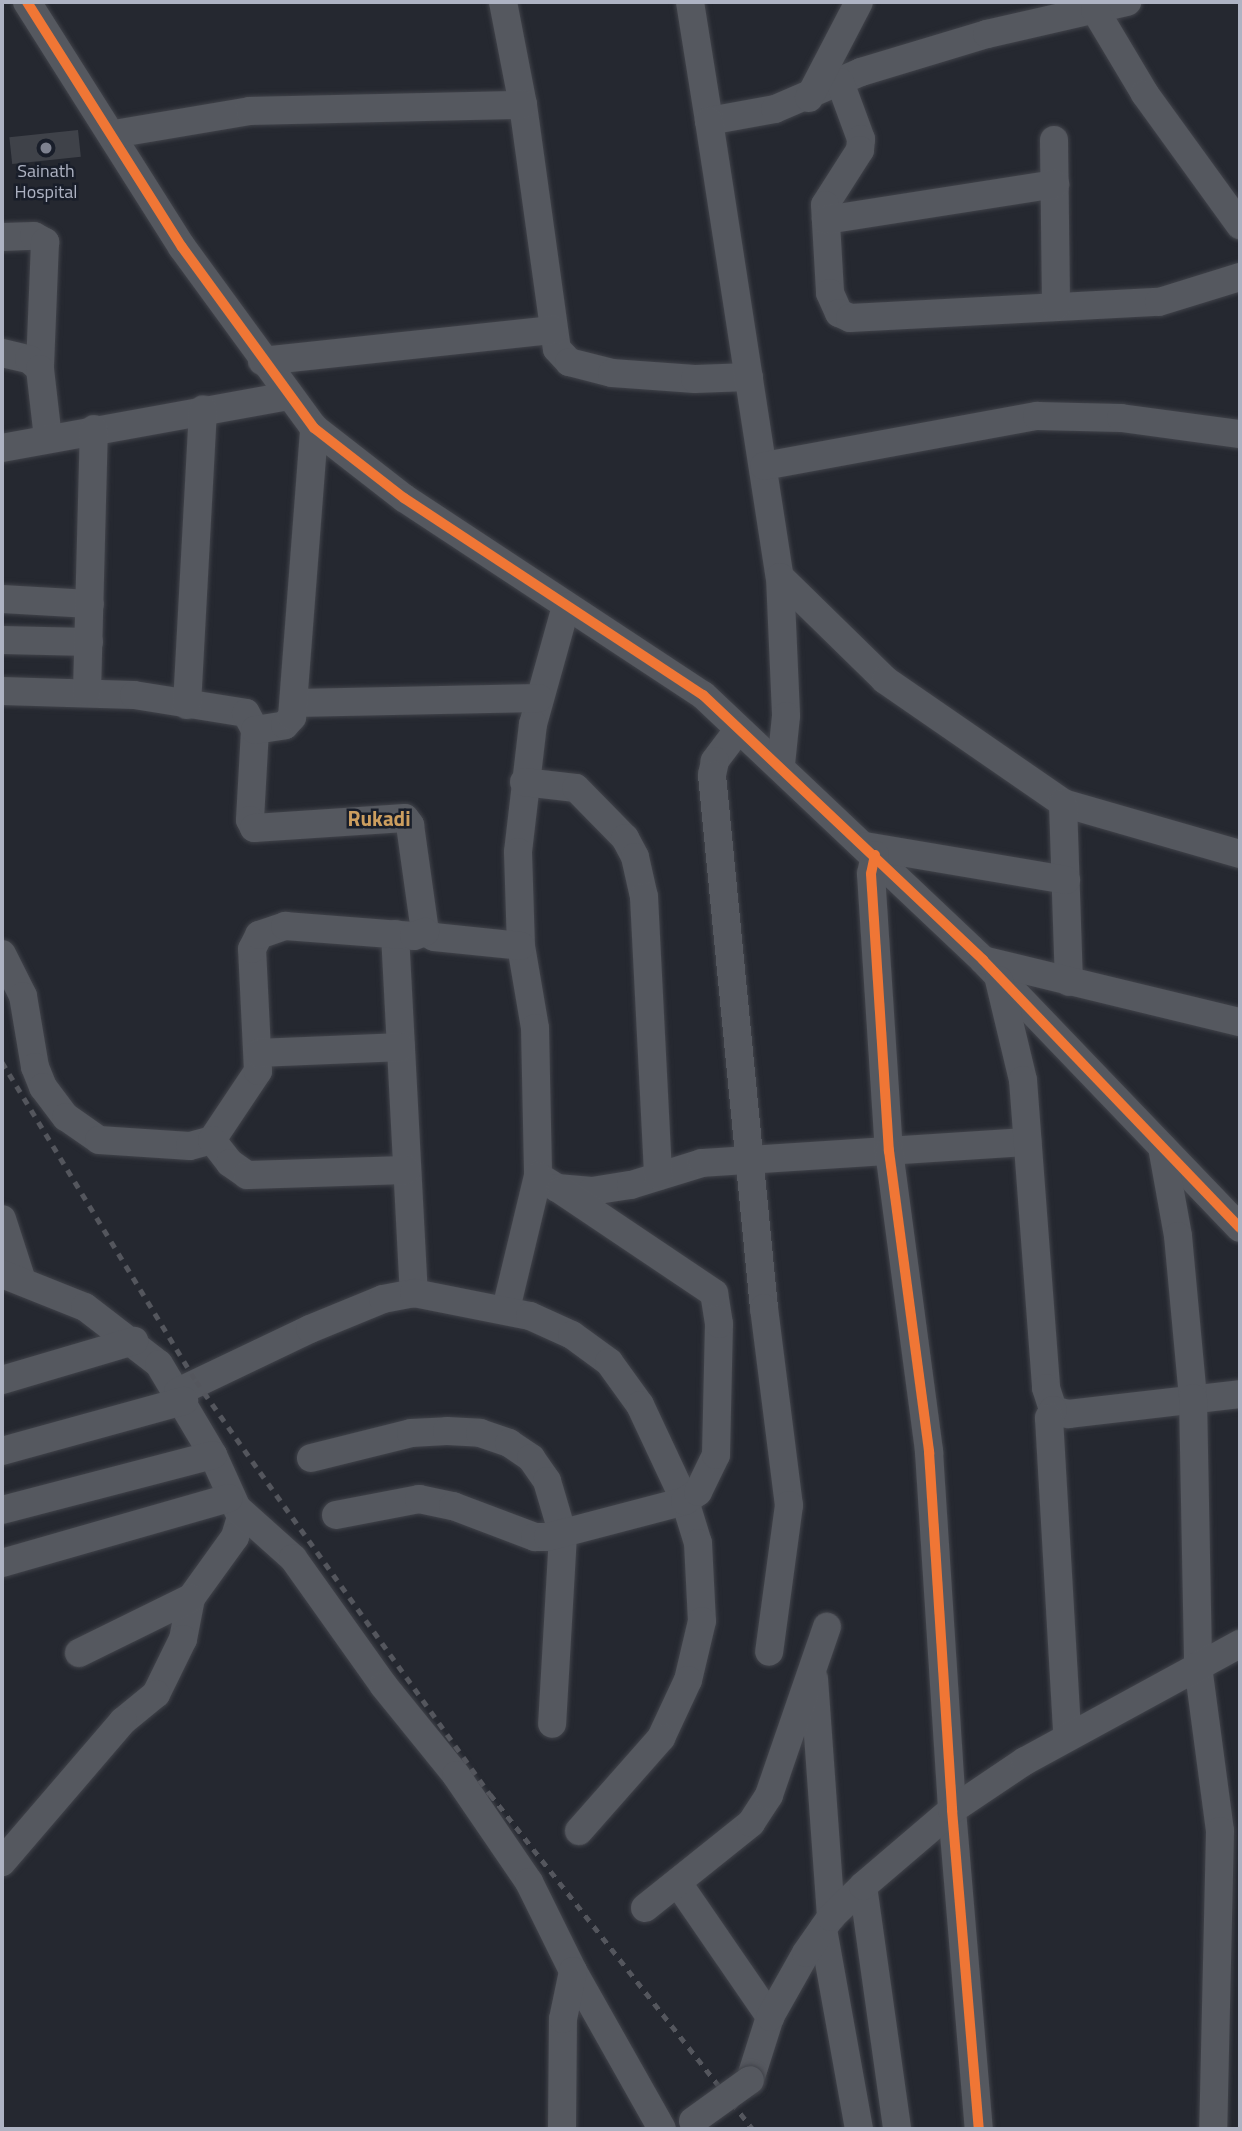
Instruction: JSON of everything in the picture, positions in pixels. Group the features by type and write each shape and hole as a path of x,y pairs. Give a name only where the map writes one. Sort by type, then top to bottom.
{"street":[{"path":"27,2 114,134 182,247 287,396 314,428 404,498 703,695 738,730 781,764 990,968 1240,1228"},
{"path":"503,2 523,105 557,349 569,362 612,373 695,379 749,376"},
{"path":"690,2 780,577 786,716 781,764"},
{"path":"809,98 859,2"},
{"path":"709,121 809,98 840,82 987,34 1079,9 1127,2"},
{"path":"1079,9 1145,94 1240,225"},
{"path":"840,82 861,139 860,150 828,194 826,220 830,293 839,313 850,318 1159,302 1240,277"},
{"path":"114,134 250,111 523,105"},
{"path":"1054,141 1056,307"},
{"path":"826,220 1055,184"},
{"path":"2,237 34,236 45,242 40,369 48,438"},
{"path":"262,361 553,330"},
{"path":"2,353 29,359 40,369"},
{"path":"2,448 203,409 287,396"},
{"path":"187,705 203,409"},
{"path":"764,466 1037,416 1121,418 1240,434"},
{"path":"255,730 290,722 295,703 314,428"},
{"path":"87,692 94,429"},
{"path":"780,577 885,680 1063,803 1240,854"},
{"path":"2,599 90,604"},
{"path":"506,1309 548,1182 535,1028 521,946 518,852 524,782 540,698 566,606"},
{"path":"2,640 89,642"},
{"path":"2,691 87,692 246,713 255,730 250,820 254,828 405,818 410,825 425,932"},
{"path":"295,703 540,698"},
{"path":"738,730 715,761 712,775 750,1158 789,1505 769,1652"},
{"path":"524,782 576,788 625,838 638,866 644,897 658,1176"},
{"path":"1063,803 1069,982"},
{"path":"870,850 1066,880"},
{"path":"870,850 889,1151 929,1452 952,1810 979,2129"},
{"path":"2,954 23,996 39,1077 66,1117 99,1140 190,1146 212,1140 255,1079 259,1053 252,949 259,935 285,926 395,934 425,932 434,937 521,946"},
{"path":"395,934 414,1293"},
{"path":"990,968 1069,982 1240,1023"},
{"path":"990,968 1023,1080 1046,1388 1053,1410 1049,1418 1068,1734"},
{"path":"259,1053 401,1047"},
{"path":"212,1140 230,1163 247,1175 407,1170"},
{"path":"548,1182 592,1191 702,1163 1027,1142"},
{"path":"1162,1147 1178,1236 1193,1398 1198,1666 1230,1831 1213,2129"},
{"path":"336,1515 419,1499 453,1506 535,1537 563,1535 685,1501 698,1492 716,1455 719,1324 714,1293 548,1182"},
{"path":"2,1219 12,1277 85,1307 135,1341 159,1364 181,1396 214,1455 241,1517 235,1537 191,1598 183,1639 156,1694 123,1721 2,1862"},
{"path":"2,1451 181,1396 310,1329 383,1299 414,1293 506,1309 572,1335 609,1362 640,1405 685,1501 698,1544 703,1582 702,1621 688,1680 661,1738 579,1831"},
{"path":"2,1380 135,1341"},
{"path":"1053,1410 1068,1414 1240,1394"},
{"path":"311,1458 411,1433 480,1433 509,1443 531,1458 547,1481 563,1535 552,1724"},
{"path":"2,1510 214,1455"},
{"path":"2,1563 233,1503"},
{"path":"233,1503 293,1558 384,1686 456,1775 529,1882 573,1971 657,2123 693,2125 750,2080 770,2017 827,1923 863,1886 952,1810 1068,1734 1240,1644"},
{"path":"79,1653 191,1598"},
{"path":"645,1908 736,1839 769,1795 827,1627"},
{"path":"813,1667 827,1923 859,2129"},
{"path":"678,1883 770,2017"},
{"path":"863,1886 897,2129"},
{"path":"562,2129 560,2052 573,1971"}],"building":[{"path":"78,130 81,157 12,164 9,137"}],"railway":[{"path":"2,1062 196,1381 260,1472 490,1794 753,2129"}],"cycle path":[{"path":"27,2 182,247 314,428 404,498 703,695 983,960 1240,1228"},
{"path":"875,855 871,874 889,1151 929,1452 952,1810 979,2129"}],"place":[{"name":"Sainath Hospital","path":"46,148"}],"district":[{"name":"Rukadi","path":"379,818"}]}
